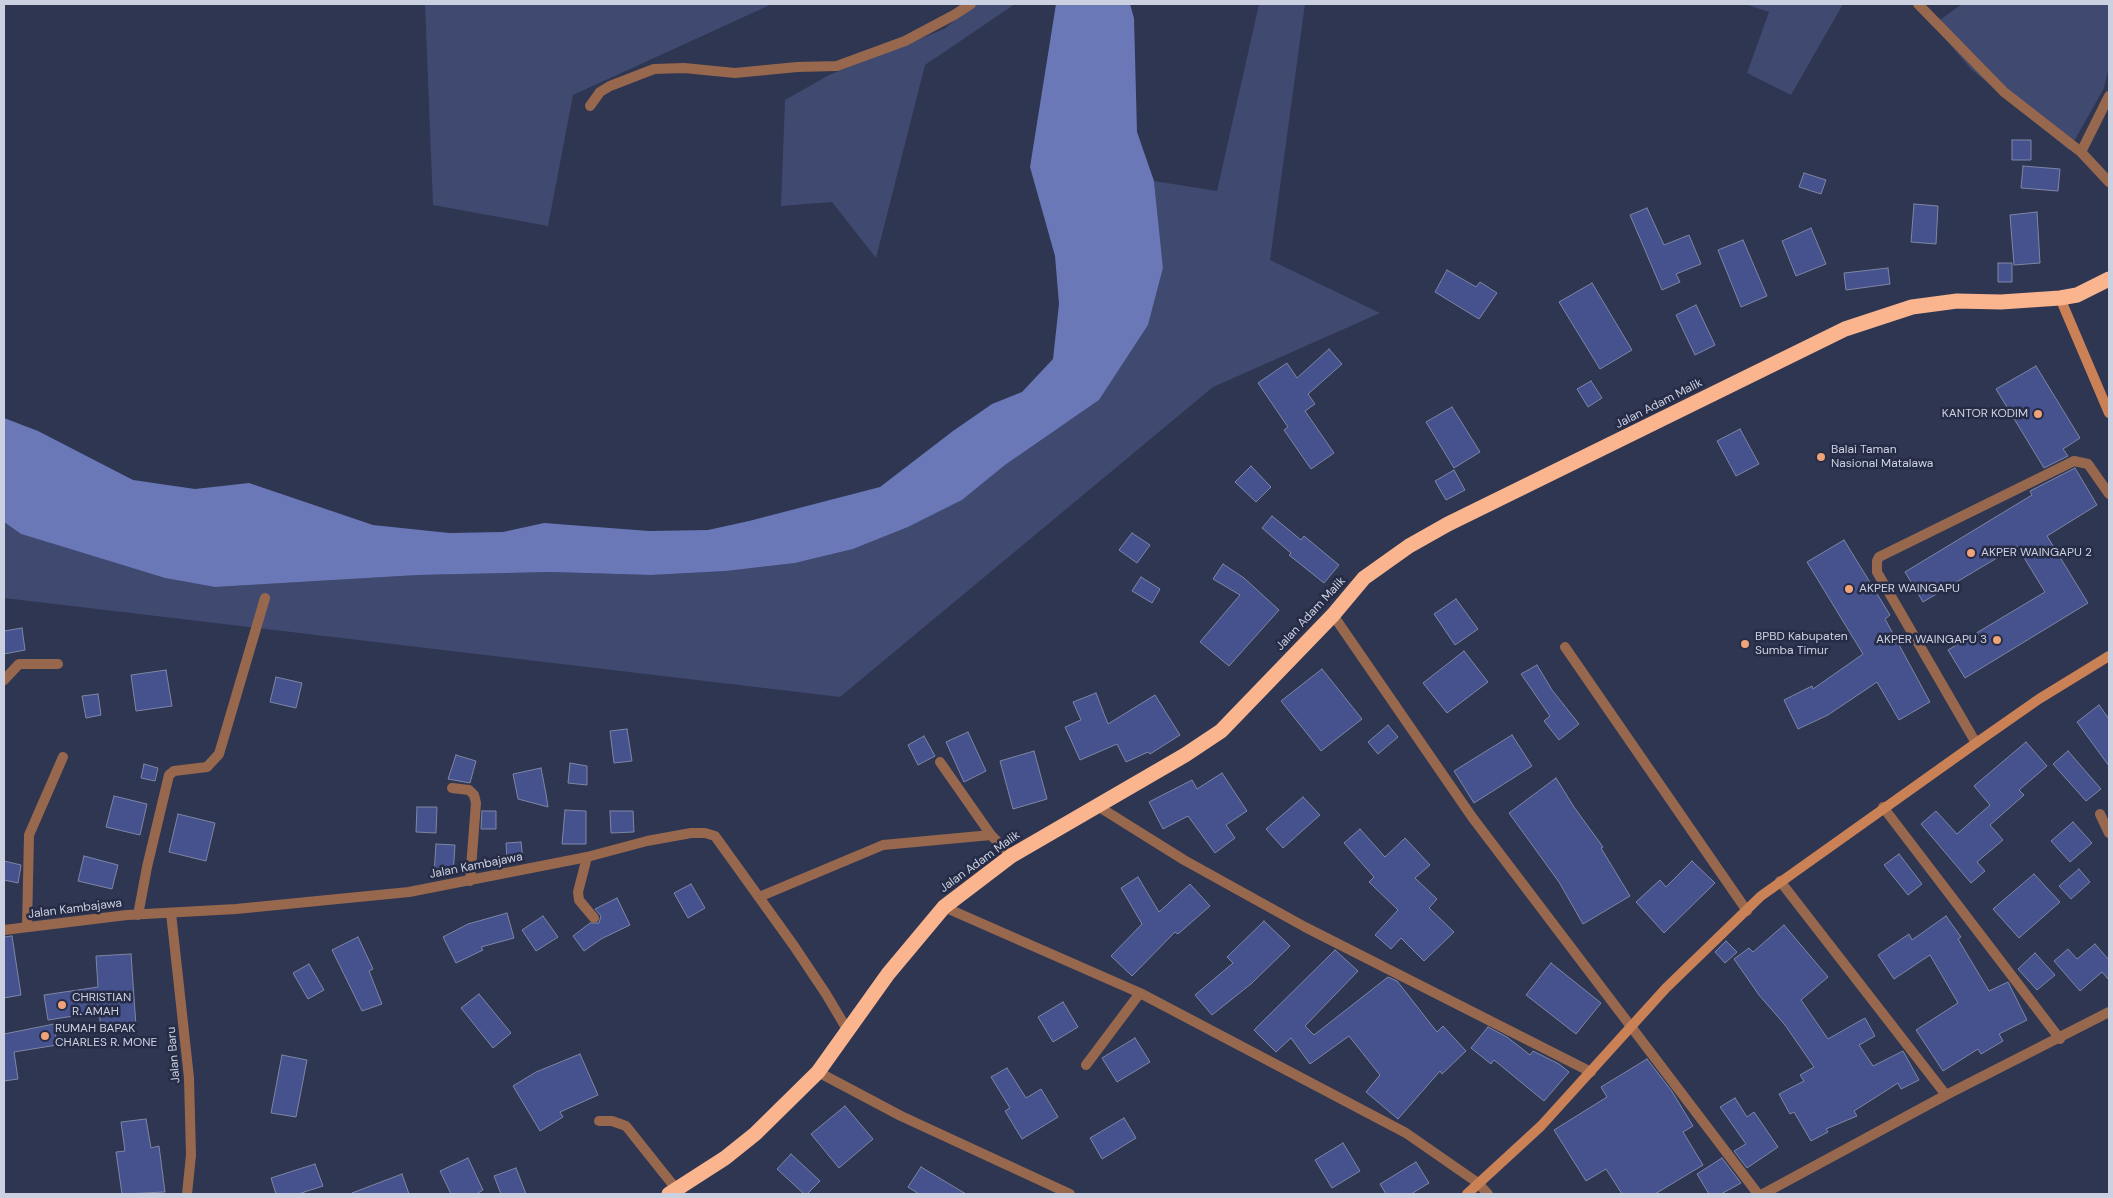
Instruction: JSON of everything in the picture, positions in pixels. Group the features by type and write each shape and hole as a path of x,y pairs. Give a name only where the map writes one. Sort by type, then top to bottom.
{"highway":[{"name":"Jalan Adam Malik","path":"673,1192 755,1134 818,1072 912,943 944,907 1011,856 1184,755 1221,731 1333,616 1364,578 1409,546 1448,524 1845,329 1912,306 1957,301 2001,302 2060,298 2077,295 2109,279"}],"street":[{"path":"590,106 600,92 610,86 654,69 684,68 735,73 798,67 837,66 905,41 954,16 971,4"},
{"path":"1918,4 2004,92 2081,152 2109,182"},
{"path":"2081,152 2109,96"},
{"path":"2060,298 2109,413"},
{"path":"1976,742 1877,572 1879,557 2074,461 2088,464 2109,494"},
{"path":"138,915 147,867 169,775 174,771 207,767 220,754 265,598"},
{"path":"1333,616 1472,817 1758,1194"},
{"path":"1565,647 1748,911"},
{"path":"1467,1194 1540,1126 1591,1072 1630,1025 1666,988 1780,881 1976,742 2039,699 2109,656"},
{"path":"4,680 19,664 58,664"},
{"path":"26,927 29,835 63,757"},
{"path":"940,762 991,835 1011,856"},
{"path":"452,788 469,790 474,795 476,803 470,881"},
{"path":"1096,805 1184,860 1305,927 1591,1072"},
{"path":"1883,807 2060,1039"},
{"path":"2100,814 2109,833"},
{"name":"Jalan Kambajawa","path":"4,930 138,915 392,894 470,881 587,857 647,841 691,833 705,833 715,836 826,994 848,1032"},
{"path":"758,897 883,845 991,835"},
{"path":"587,857 578,892 579,900 594,918"},
{"path":"1780,881 1946,1095"},
{"path":"944,907 1140,993 1406,1133 1478,1183 1488,1194"},
{"name":"Jalan Baru","path":"171,913 189,1078 191,1155 187,1194"},
{"path":"1086,1065 1140,993"},
{"path":"1763,1194 1946,1095 2060,1039 2109,1012"},
{"path":"818,1072 901,1116 1070,1194"},
{"path":"599,1122 612,1121 626,1126 673,1192"}],"shaded area":[{"path":"425,4 770,5 573,95 548,226 433,205"},
{"path":"975,4 1015,4 925,65 876,258 832,202 781,206 785,100 829,75 944,29"},
{"path":"1056,4 1130,4 1134,18 1137,132 1154,181 1163,268 1148,325 1099,400 1005,465 962,500 908,527 853,549 795,563 726,571 651,575 551,572 418,575 215,587 165,578 21,534 4,522 4,418 38,431 133,480 195,489 249,483 373,525 449,533 503,532 544,523 649,531 708,530 880,487 953,431 992,404 1022,392 1053,359 1059,304 1055,256 1030,167"},
{"path":"1259,4 1305,4 1270,260 1380,313 1213,387 840,697 4,598 4,522 21,534 165,578 215,587 418,575 551,572 651,575 726,571 795,563 853,549 908,527 962,500 1005,465 1099,400 1148,325 1163,268 1154,181 1217,191"},
{"path":"1745,4 1843,4 1791,95 1747,73 1769,12"},
{"path":"1962,4 2109,4 2109,66 2104,88 2069,150 1971,69 1933,25"}],"building":[{"path":"2012,140 2031,140 2031,160 2012,160"},
{"path":"2023,166 2060,169 2058,191 2021,188"},
{"path":"1804,173 1826,180 1821,194 1799,187"},
{"path":"1914,204 1938,206 1936,244 1911,242"},
{"path":"1647,208 1664,245 1689,235 1701,264 1676,274 1680,282 1662,290 1630,215"},
{"path":"2037,212 2040,263 2014,265 2010,215"},
{"path":"1811,228 1826,264 1796,276 1782,241"},
{"path":"1743,240 1767,296 1741,307 1718,250"},
{"path":"1998,263 2012,263 2012,282 1998,282"},
{"path":"1888,268 1890,284 1846,290 1844,273"},
{"path":"1447,270 1476,287 1480,282 1497,293 1479,319 1435,292"},
{"path":"1592,283 1632,350 1600,369 1559,302"},
{"path":"1696,305 1715,345 1695,355 1676,315"},
{"path":"1329,349 1342,364 1308,394 1315,404 1305,411 1334,453 1311,469 1284,430 1288,427 1258,383 1287,363 1297,378"},
{"name":"KANTOR KODIM","path":"2036,366 2080,438 2063,449 2068,456 2044,468 1996,389"},
{"path":"1591,381 1602,398 1588,407 1577,389"},
{"path":"1452,407 1480,452 1454,468 1426,422"},
{"path":"1740,429 1759,464 1736,476 1717,441"},
{"path":"1251,466 1271,487 1256,502 1235,482"},
{"path":"2075,468 2097,505 2047,536 2088,603 1965,678 1948,650 2045,592 2017,546 1923,602 1905,572 2032,495 2030,491"},
{"path":"1454,470 1465,490 1446,500 1435,481"},
{"path":"1272,516 1301,540 1304,536 1339,565 1324,583 1289,555 1291,553 1262,528"},
{"path":"1132,533 1150,545 1137,563 1119,550"},
{"path":"1844,540 1890,615 1885,619 1930,702 1899,720 1877,682 1828,715 1798,729 1784,700 1812,686 1813,689 1863,654 1807,562"},
{"path":"1223,564 1244,578 1279,610 1229,666 1200,642 1240,595 1213,579"},
{"path":"1141,577 1160,589 1152,603 1132,591"},
{"path":"1456,599 1478,629 1455,645 1434,614"},
{"path":"22,628 25,650 4,654 4,631"},
{"path":"1464,651 1488,682 1447,713 1423,683"},
{"path":"1537,665 1552,690 1579,724 1559,740 1544,721 1550,716 1521,674"},
{"path":"1322,669 1362,719 1321,751 1281,701"},
{"path":"166,670 172,706 136,711 131,675"},
{"path":"276,677 302,683 296,708 270,702"},
{"path":"1096,693 1108,724 1155,695 1180,735 1150,754 1148,752 1126,762 1117,744 1080,760 1065,727 1081,720 1073,702"},
{"path":"98,694 101,715 86,718 82,696"},
{"path":"2099,705 2109,719 2109,766 2077,722"},
{"path":"1388,725 1398,737 1378,754 1368,742"},
{"path":"627,729 632,761 614,763 610,731"},
{"path":"968,732 986,771 964,782 946,742"},
{"path":"1512,735 1532,766 1474,803 1454,771"},
{"path":"924,736 935,756 918,765 908,745"},
{"path":"2026,742 2047,766 2019,790 2024,795 1990,825 2003,840 1977,862 1985,871 1971,883 1921,824 1936,811 1957,834 1990,805 1974,786"},
{"path":"1034,751 1047,799 1013,809 1000,761"},
{"path":"2068,751 2101,789 2086,801 2053,764"},
{"path":"456,755 476,761 470,783 448,779"},
{"path":"570,763 587,766 587,785 568,783"},
{"path":"144,764 158,768 155,781 141,778"},
{"path":"541,768 548,807 518,799 513,774"},
{"path":"1222,773 1247,811 1226,825 1235,838 1215,853 1188,816 1163,829 1149,802 1192,780 1197,789"},
{"path":"1556,778 1603,847 1601,848 1630,896 1583,924 1559,882 1509,813"},
{"path":"114,796 147,804 140,835 106,827"},
{"path":"1303,797 1320,815 1283,848 1266,829"},
{"path":"417,807 437,807 436,833 416,832"},
{"path":"565,810 586,811 586,844 562,844"},
{"path":"482,811 496,811 496,829 481,829"},
{"path":"610,811 633,811 634,832 611,833"},
{"path":"178,814 215,823 206,861 169,852"},
{"path":"2073,822 2092,843 2070,862 2051,841"},
{"path":"1360,829 1385,857 1405,838 1430,865 1415,878 1437,899 1429,908 1454,932 1424,961 1401,938 1391,949 1375,935 1398,910 1369,882 1374,877 1344,843"},
{"path":"521,842 523,859 507,860 506,843"},
{"path":"436,844 455,845 453,875 434,874"},
{"path":"1899,854 1922,884 1908,895 1884,865"},
{"path":"84,856 118,865 112,889 78,881"},
{"path":"4,861 21,865 18,883 4,880"},
{"path":"1692,861 1715,883 1664,933 1636,902 1660,880 1666,887"},
{"path":"2079,869 2090,882 2071,899 2059,886"},
{"path":"2034,874 2060,902 2019,938 1993,909"},
{"path":"1138,877 1159,912 1190,884 1210,906 1178,934 1175,932 1132,976 1111,956 1142,924 1121,888"},
{"path":"691,884 705,908 688,918 674,893"},
{"path":"617,898 630,925 601,939 584,951 573,936 590,923 599,923 601,916 595,909"},
{"path":"507,913 514,938 481,947 483,950 456,963 443,937 468,924"},
{"path":"543,916 558,937 536,951 522,930"},
{"path":"1946,916 1961,937 1958,939 1989,991 2008,982 2027,1020 1999,1034 2003,1041 1981,1054 1978,1049 1943,1071 1916,1030 1958,1003 1930,955 1894,979 1878,955 1909,934 1912,940"},
{"path":"1264,921 1290,946 1252,983 1212,1015 1195,995 1233,963 1227,957"},
{"path":"1784,925 1828,977 1801,1000 1828,1039 1865,1018 1875,1036 1859,1045 1873,1066 1903,1051 1919,1080 1901,1089 1898,1083 1854,1111 1857,1116 1826,1129 1828,1132 1811,1141 1794,1112 1790,1114 1779,1094 1804,1081 1800,1075 1814,1067 1785,1025 1759,995 1734,959 1749,948 1753,952"},
{"path":"12,936 21,995 4,998 4,937"},
{"path":"358,937 373,969 369,971 382,1004 362,1011 332,950"},
{"path":"1726,941 1737,952 1725,963 1715,952"},
{"path":"2095,944 2109,960 2109,980 2102,972 2080,991 2054,961 2068,949 2077,959"},
{"path":"1335,950 1358,971 1305,1026 1314,1035 1388,977 1397,981 1437,1032 1443,1026 1466,1051 1442,1074 1440,1071 1398,1119 1366,1092 1380,1075 1349,1036 1310,1064 1291,1038 1276,1052 1254,1030"},
{"path":"2035,953 2055,975 2037,990 2018,969"},
{"path":"131,954 136,1026 101,1028 99,1012 48,1020 44,995 98,987 96,956"},
{"path":"1551,963 1601,1003 1576,1034 1526,995"},
{"path":"309,964 324,990 308,999 293,973"},
{"path":"479,994 511,1033 493,1048 461,1008"},
{"path":"1063,1002 1078,1027 1053,1042 1038,1017"},
{"path":"54,1024 57,1045 14,1052 18,1079 4,1081 4,1034"},
{"path":"1488,1027 1507,1037 1530,1055 1533,1051 1559,1064 1569,1072 1544,1101 1494,1060 1491,1064 1471,1048"},
{"path":"1135,1038 1150,1062 1117,1082 1102,1058"},
{"path":"580,1054 598,1095 560,1112 563,1117 540,1131 513,1086 536,1072"},
{"path":"282,1055 307,1060 296,1117 271,1113"},
{"path":"1647,1059 1671,1090 1693,1126 1683,1132 1703,1165 1655,1194 1622,1194 1606,1169 1586,1181 1554,1130 1607,1097 1601,1087"},
{"path":"1007,1068 1026,1098 1041,1089 1058,1117 1022,1139 1005,1111 1010,1108 991,1077"},
{"path":"1735,1098 1747,1117 1754,1112 1778,1147 1747,1168 1734,1151 1746,1144 1720,1107"},
{"path":"845,1106 873,1139 839,1168 811,1134"},
{"path":"1124,1118 1136,1138 1102,1159 1090,1138"},
{"path":"146,1119 151,1148 159,1146 165,1192 122,1194 116,1152 125,1151 121,1122"},
{"path":"1343,1143 1360,1171 1332,1188 1315,1160"},
{"path":"791,1154 820,1181 807,1194 804,1194 777,1169"},
{"path":"468,1158 483,1190 476,1194 451,1194 440,1171"},
{"path":"1722,1158 1741,1183 1721,1194 1709,1194 1697,1174"},
{"path":"1416,1162 1429,1183 1411,1194 1386,1194 1380,1184"},
{"path":"315,1164 323,1186 298,1194 276,1194 271,1178"},
{"path":"921,1167 966,1194 919,1194 908,1187"},
{"path":"516,1168 526,1194 501,1194 494,1176"},
{"path":"402,1174 409,1194 352,1194 352,1193"}],"place":[{"name":"KANTOR KODIM","path":"2038,414"},
{"name":"Balai Taman Nasional Matalawa","path":"1821,457"},
{"name":"AKPER WAINGAPU 2","path":"1971,553"},
{"name":"AKPER WAINGAPU","path":"1849,589"},
{"name":"AKPER WAINGAPU 3","path":"1997,640"},
{"name":"BPBD Kabupaten Sumba Timur","path":"1745,644"},
{"name":"CHRISTIAN R. AMAH","path":"62,1005"},
{"name":"RUMAH BAPAK CHARLES R. MONE","path":"45,1036"}]}
